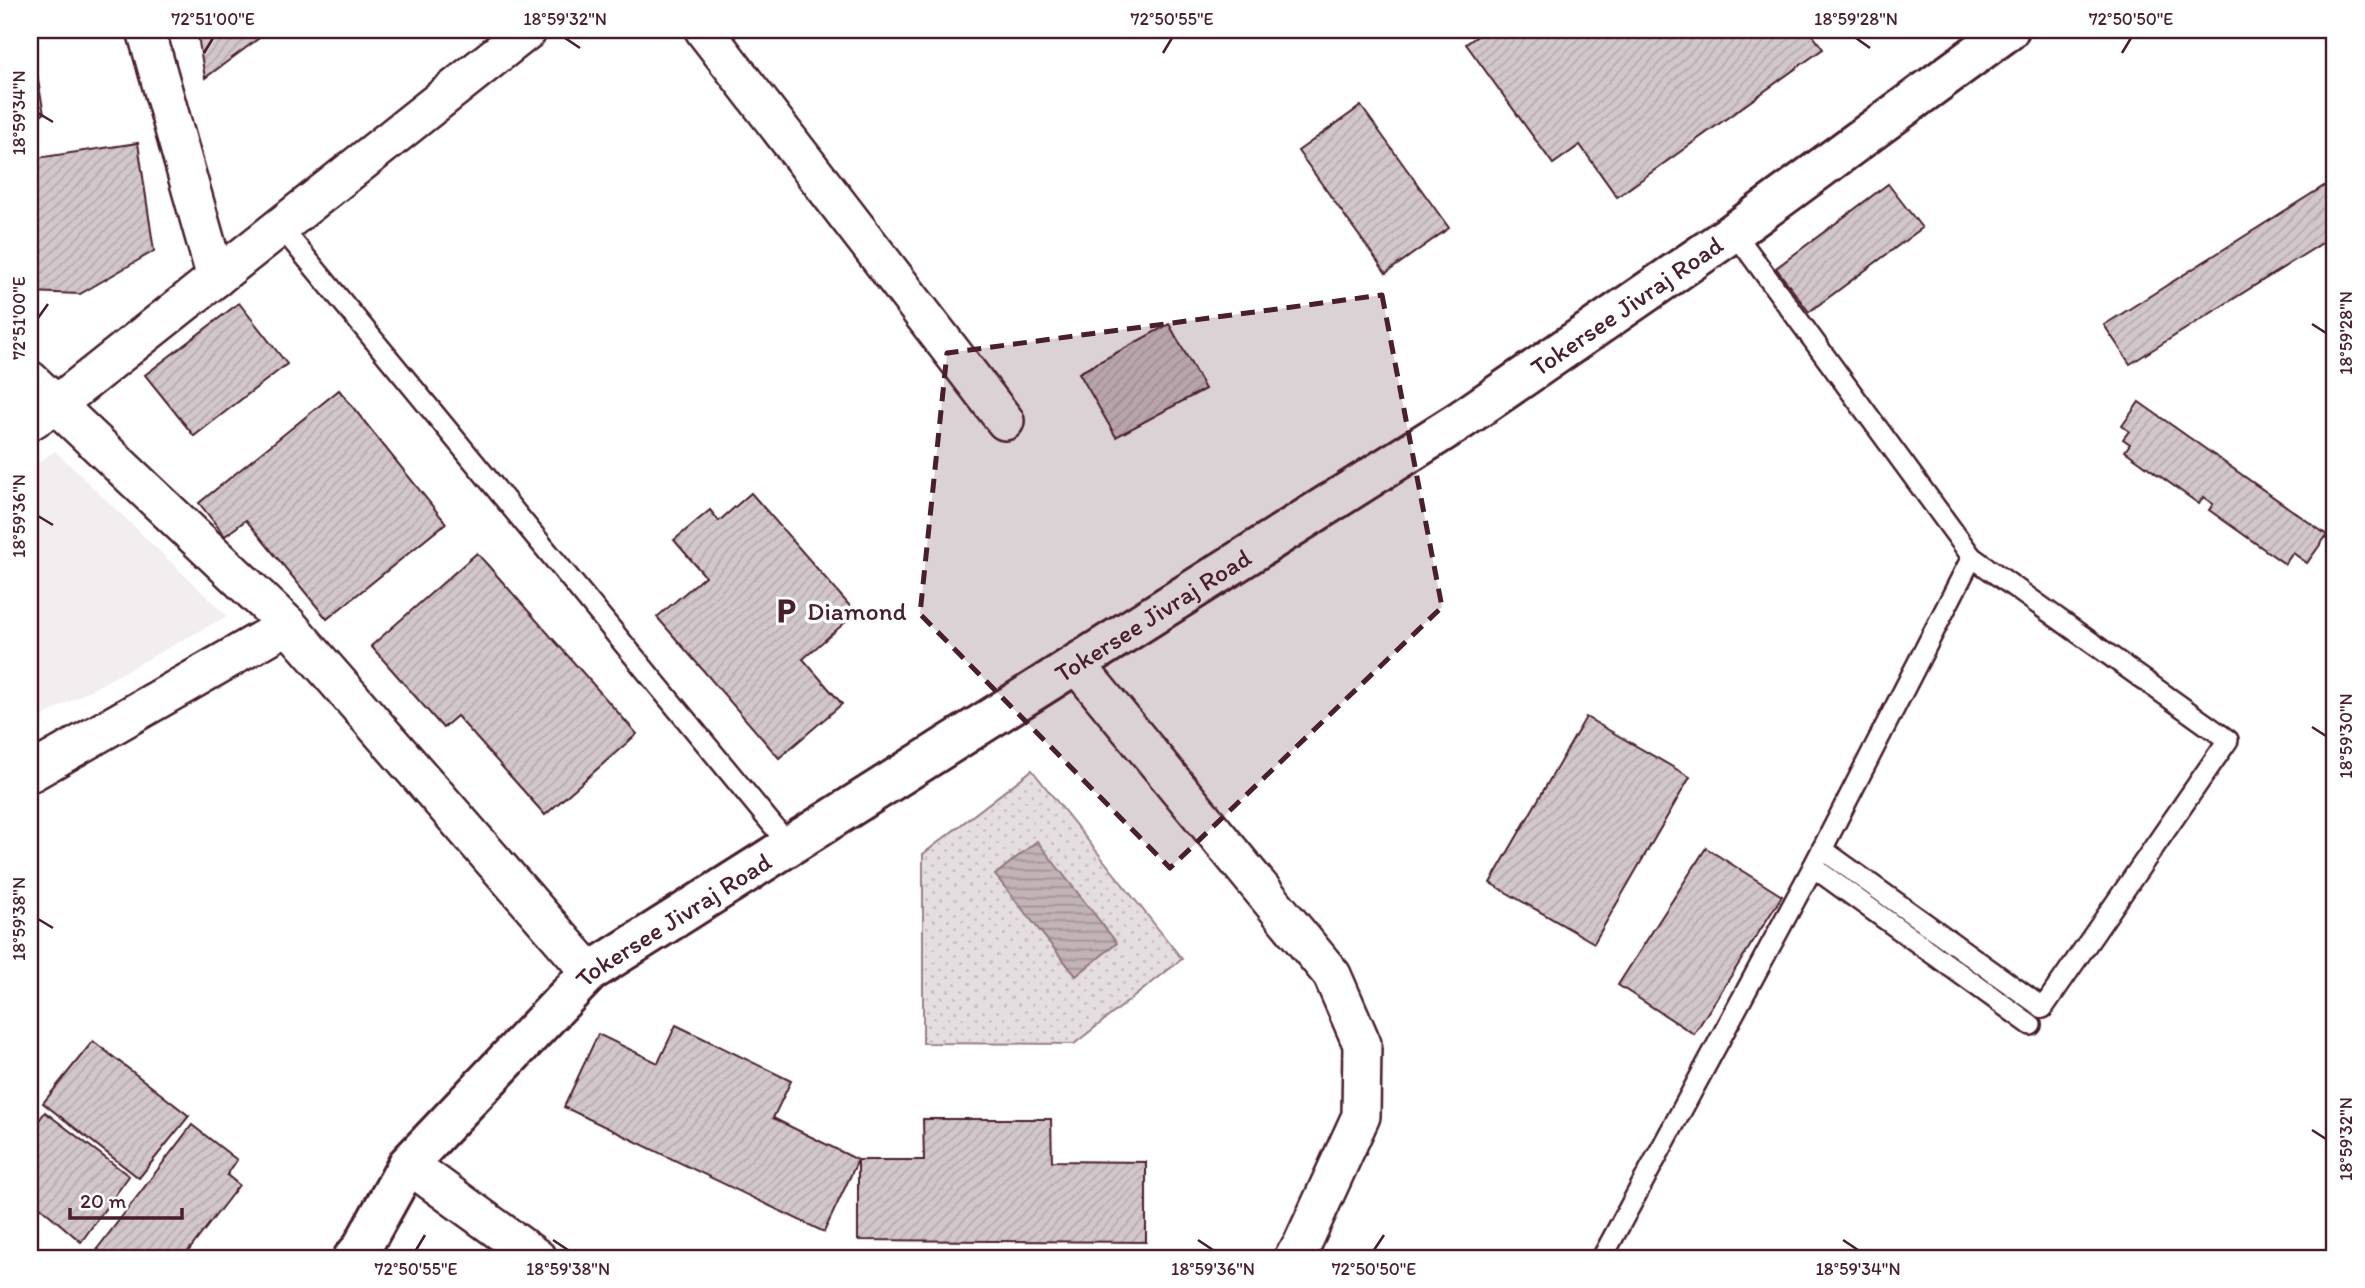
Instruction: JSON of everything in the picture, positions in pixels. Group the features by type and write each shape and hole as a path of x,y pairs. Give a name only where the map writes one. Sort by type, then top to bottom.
{"street":[{"path":"146,30 216,278"},
{"path":"43,413 528,30"},
{"path":"704,30 1005,421"},
{"name":"Tokersee Jivraj Road","path":"363,1255 408,1164 590,972 1461,420 1734,232 2009,30"},
{"path":"30,380 43,413 288,625 590,972"},
{"path":"30,773 288,625"},
{"path":"1076,664 1332,975 1362,1044 1361,1116 1301,1247 1293,1258"},
{"path":"408,1164 537,1258"}],"lane":[{"path":"281,226 789,845"},
{"path":"1734,232 1972,557 2228,740 2043,1008 1822,849"},
{"path":"1602,1258 1813,867 1972,557"},
{"path":"1813,867 2031,1025"}],"highlighted area":[{"path":"1382,295 1442,607 1170,868 920,614 947,353"}],"shaded area":[{"path":"55,451 227,616 30,723 30,468"},
{"path":"1032,770 1182,959 1074,1044 923,1043 923,854"},
{"path":"1037,841 1117,943 1076,976 995,875"}],"building":[{"path":"197,30 270,30 205,78"},
{"path":"1486,30 1809,30 1823,49 1617,197 1580,145 1553,164 1466,44"},
{"path":"30,36 44,114 30,116"},
{"path":"1361,106 1449,228 1386,273 1298,151"},
{"path":"138,143 154,251 80,294 30,292 30,159"},
{"path":"2335,179 2335,235 2130,364 2104,325"},
{"path":"1888,184 1922,228 1809,312 1776,268"},
{"path":"239,303 287,364 194,436 145,375"},
{"path":"1169,324 1205,389 1116,437 1079,373"},
{"path":"339,390 446,523 327,619 246,520 225,536 199,503"},
{"path":"2139,402 2327,535 2307,563 2293,553 2285,564 2209,510 2213,504 2203,497 2199,504 2125,451 2130,444 2123,439 2129,431 2122,426"},
{"path":"751,493 856,613 803,659 842,704 779,758 657,617 705,576 674,540 710,510 719,521"},
{"path":"477,553 637,734 545,815 457,716 443,728 371,646"},
{"path":"1586,717 1690,777 1594,943 1490,883"},
{"path":"1706,848 1782,896 1694,1034 1618,985"},
{"path":"676,1025 791,1081 773,1118 858,1160 824,1232 564,1107 598,1034 658,1063"},
{"path":"93,1041 189,1116 139,1178 43,1103"},
{"path":"45,1112 129,1176 81,1242 31,1199 37,1123"},
{"path":"923,1119 1051,1119 1052,1161 1146,1162 1146,1242 858,1240 858,1160 924,1160"},
{"path":"192,1125 237,1160 227,1175 239,1185 183,1258 110,1258 97,1249"}],"place":[{"name":"Diamond","path":"786,611"}]}
